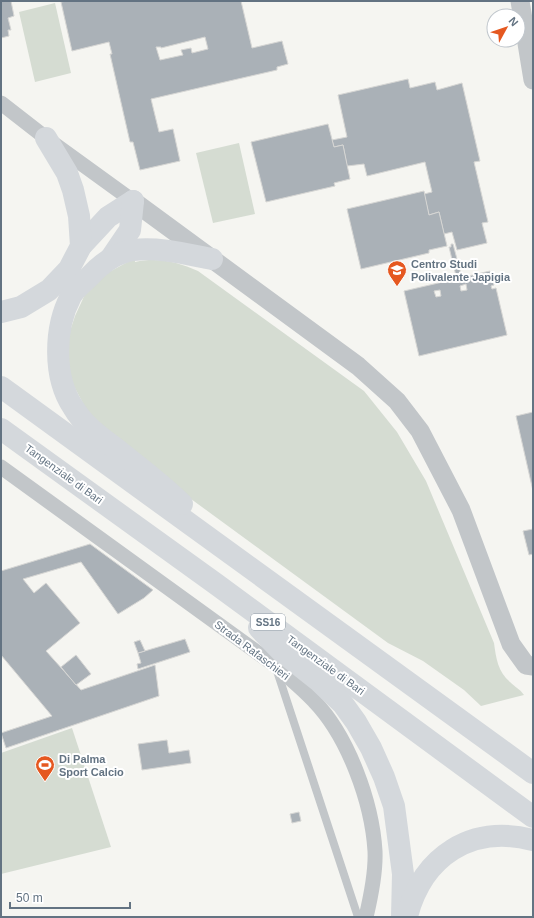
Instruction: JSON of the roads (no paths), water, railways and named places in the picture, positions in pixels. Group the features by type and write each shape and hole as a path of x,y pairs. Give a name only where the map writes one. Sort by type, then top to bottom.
{"highway":[{"path":"46,138 67,173 73,190 79,216 81,246"},
{"path":"1,312 21,306 49,290 69,269 81,246 108,217 133,200"},
{"path":"111,258 130,230 133,200"},
{"path":"212,259 166,250 133,250 111,258 96,269 72,296 61,325 58,358 61,380 72,407 89,428 165,487 237,558"},
{"path":"1,387 533,773"},
{"name":"Tangenziale di Bari","path":"1,429 216,584 533,817"},
{"path":"216,584 281,651 320,682 344,704 356,722 384,777 394,806 403,874 402,917"},
{"path":"407,917 411,902 425,875 439,858 454,847 474,840 501,835 533,840"}],"street":[{"path":"520,1 533,80"},
{"path":"1,103 46,138 133,200 358,366 397,401 420,431 461,510 511,644 526,665 533,666"},
{"name":"Strada Rafaschieri","path":"1,467 276,666 315,701 338,733 351,760 360,781 372,828 375,852 373,878 366,917"}],"lane":[{"path":"276,666 358,917"}],"place":[{"name":"Centro Studi Polivalente Japigia","path":"397,287"},
{"name":"Di Palma Sport Calcio","path":"45,782"}]}
